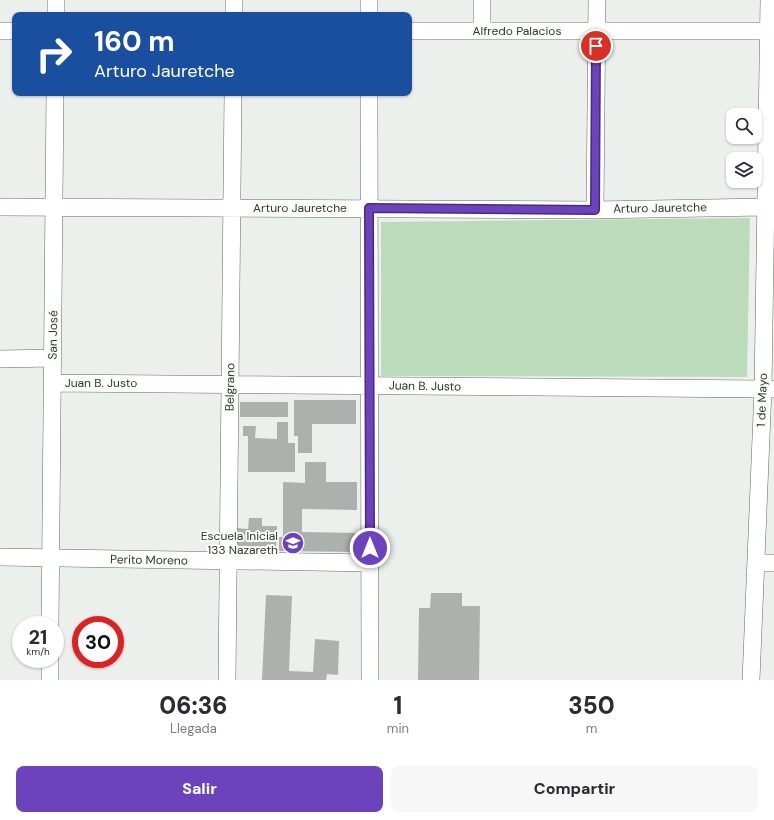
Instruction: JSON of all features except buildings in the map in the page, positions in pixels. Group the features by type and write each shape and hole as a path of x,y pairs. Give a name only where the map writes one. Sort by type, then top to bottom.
{"street":[{"path":"56,0 56,12"},
{"path":"234,0 234,12"},
{"path":"369,0 369,12"},
{"path":"482,0 482,31"},
{"path":"595,210 597,0"},
{"name":"1 de Mayo","path":"752,680 756,563 768,389 767,207 770,30 769,0"},
{"name":"Alfredo Palacios","path":"412,31 770,30"},
{"path":"0,31 12,31"},
{"name":"San José","path":"50,616 55,96"},
{"name":"Belgrano","path":"227,680 233,96"},
{"path":"369,96 370,680"},
{"name":"Arturo Jauretche","path":"0,207 595,210 767,207"},
{"path":"0,359 52,358"},
{"name":"Juan B. Justo","path":"52,383 768,389"},
{"name":"Perito Moreno","path":"0,557 370,563"},
{"path":"756,563 774,563"},
{"path":"50,668 50,680"}],"green space":[{"path":"750,218 747,377 381,376 381,222"}],"place":[{"name":"Escuela Inicial 133 Nazareth","path":"293,543"}],"route":[{"path":"370,548 369,208 595,210 596,46"}]}
